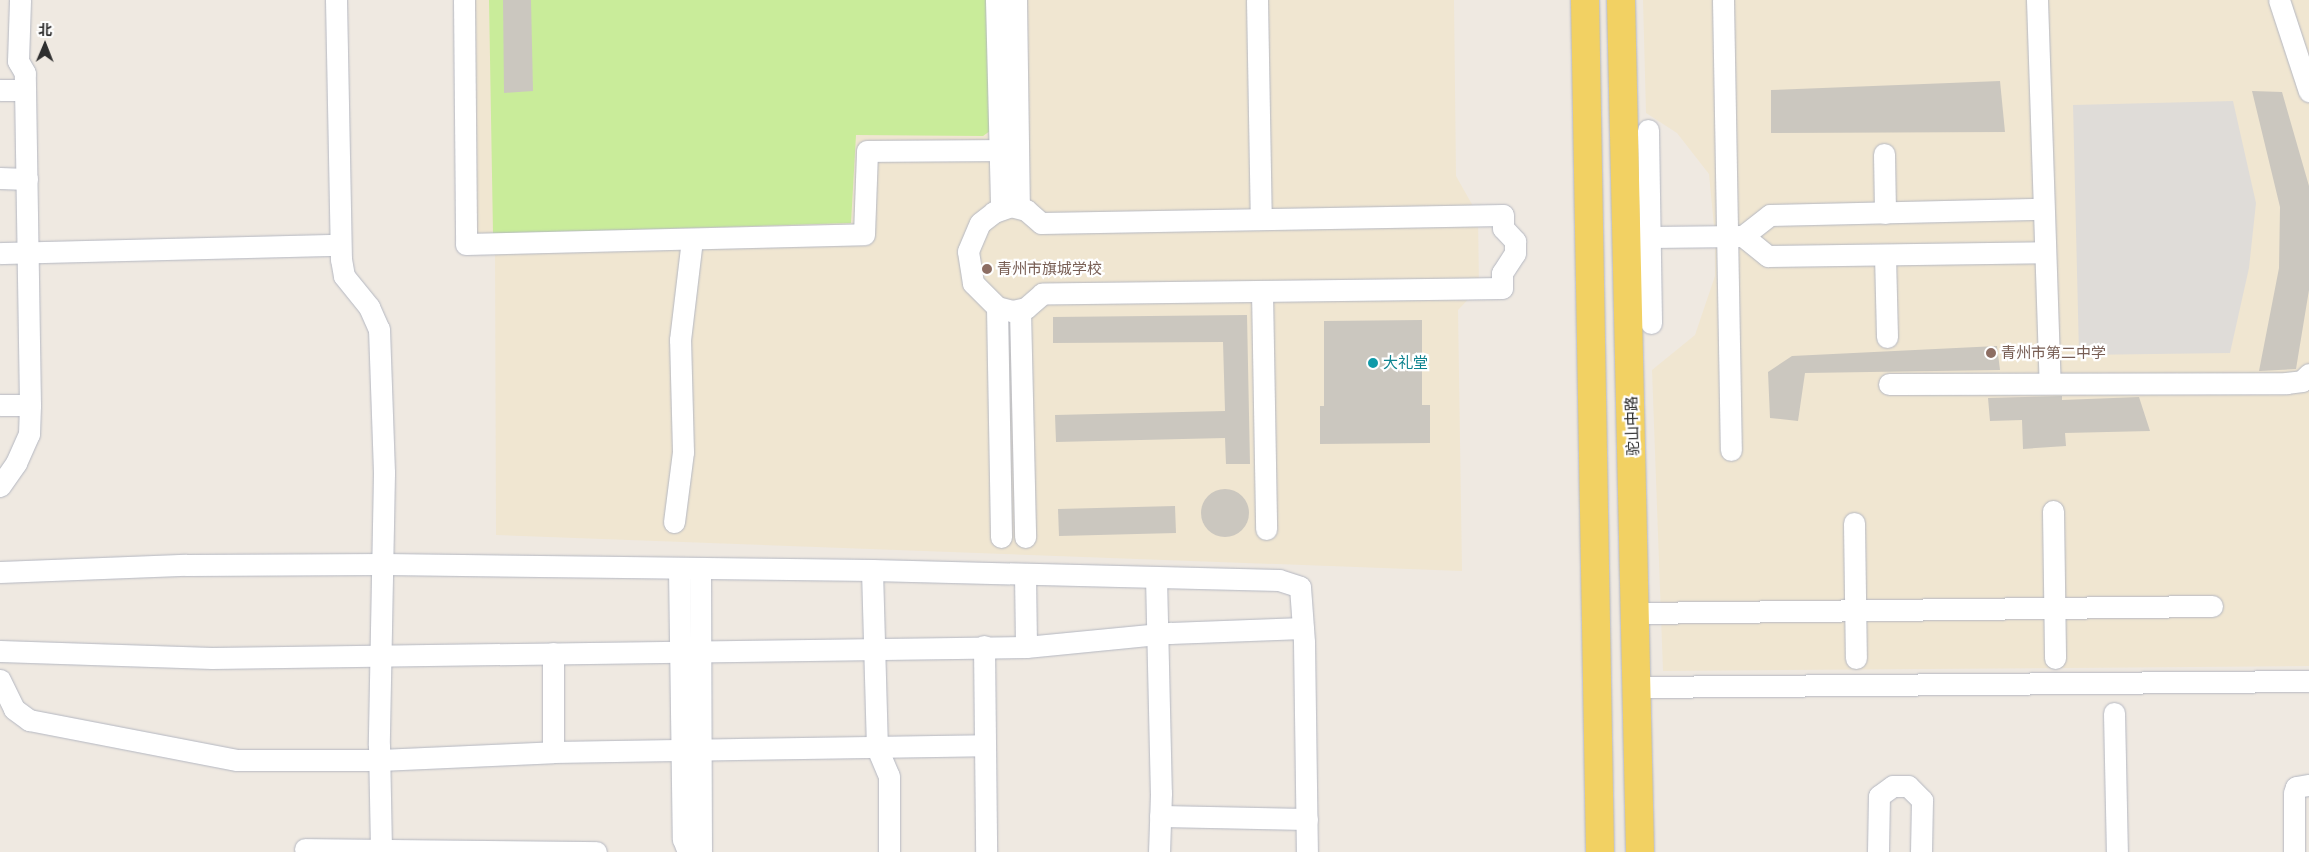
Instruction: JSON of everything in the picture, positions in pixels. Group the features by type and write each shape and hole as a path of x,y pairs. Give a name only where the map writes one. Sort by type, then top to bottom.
{"main road":[{"path":"1585,0 1600,852"},
{"name":"驼山中路","path":"1621,0 1638,687 1640,852"}],"street":[{"path":"336,0 339,245 344,276 369,307 379,329 384,564 380,760 381,852"},
{"path":"464,0 466,244 692,240 864,234 867,151 999,150"},
{"path":"996,0 999,150 1010,208"},
{"path":"1010,208 1016,0"},
{"path":"1257,0 1261,219"},
{"path":"1723,0 1735,237 1731,450"},
{"path":"2037,0 2050,383"},
{"path":"2279,0 2309,91"},
{"path":"0,486 16,463 29,434 30,405 25,73 18,61 13,10"},
{"path":"0,90 25,90"},
{"path":"1648,130 1651,323"},
{"path":"1884,154 1885,213"},
{"path":"0,178 27,179"},
{"path":"1010,208 1026,210 1041,223 1503,215 1503,228 1515,241 1515,253 1502,273 1502,288 1042,294 1020,310 997,307 973,283 968,252 980,223 1010,208"},
{"path":"1735,237 1770,215 2044,209"},
{"path":"1650,236 1735,237 1768,256 2045,252"},
{"path":"674,522 683,452 680,340 692,240"},
{"path":"0,253 339,245"},
{"path":"1885,255 1887,337"},
{"path":"1262,291 1266,529"},
{"path":"997,307 1001,537"},
{"path":"1020,310 1025,537"},
{"path":"1889,384 2286,383 2302,381 2309,374"},
{"path":"0,405 30,405"},
{"path":"1000,454 1023,455"},
{"path":"2053,512 2055,658"},
{"path":"1854,523 1856,658"},
{"path":"0,572 186,565 384,564 872,570 1279,580 1300,588 1303,628 1307,852"},
{"path":"690,568 691,749 701,852"},
{"path":"872,570 876,748 889,776 889,852"},
{"path":"1025,574 1026,647"},
{"path":"1156,577 1159,852"},
{"path":"1636,612 2212,606"},
{"path":"0,652 212,658 382,654 690,653 984,646 1026,647 1157,636 1303,628"},
{"path":"984,646 986,852"},
{"path":"553,653 553,752"},
{"path":"0,680 14,709 29,720 211,758 380,760 553,752 985,745"},
{"path":"1638,687 2309,681"},
{"path":"2114,713 2117,852"},
{"path":"688,852 683,839 691,749"},
{"path":"2294,852 2294,794 2296,787 2309,785"},
{"path":"1878,852 1879,796 1893,786 1908,786 1922,800 1921,852"},
{"path":"1160,816 1307,818"},
{"path":"305,849 381,852 596,852"}],"shaded area":[{"name":"青州市旗城学校","path":"455,0 1454,0 1456,176 1478,215 1479,288 1458,310 1462,571 496,535 495,250 459,249"},
{"name":"青州市第二中学","path":"1643,0 2309,0 2309,666 1663,671 1652,370 1695,335 1715,276 1715,237 1709,174 1677,133 1646,113"},
{"path":"2233,101 2256,203 2249,268 2230,353 2079,355 2073,105"}],"green space":[{"path":"489,0 989,0 990,131 983,136 856,135 851,223 493,234"}],"building":[{"path":"503,0 531,0 533,91 504,93"},
{"path":"2000,81 2005,132 1771,133 1771,90"},
{"path":"2252,91 2282,92 2309,186 2309,290 2296,369 2259,371 2279,268 2280,207"},
{"path":"1247,315 1250,464 1226,464 1225,438 1056,442 1055,415 1225,411 1223,342 1053,343 1053,317"},
{"name":"大礼堂","path":"1422,320 1422,405 1430,405 1430,443 1320,444 1320,406 1324,406 1324,321"},
{"path":"1997,346 2000,370 1805,373 1798,421 1770,418 1768,372 1792,356"},
{"path":"2062,396 2062,400 2139,397 2150,431 2065,433 2066,446 2023,449 2022,420 1990,421 1988,398"},
{"path":"1220,489 1230,489 1242,496 1249,508 1249,518 1242,530 1230,537 1220,537 1212,533 1205,526 1201,518 1201,508 1205,500 1212,493"},
{"path":"1175,506 1176,533 1059,536 1058,509"}],"place":[{"name":"青州市旗城学校","path":"987,269"},
{"name":"青州市第二中学","path":"1991,353"},
{"name":"大礼堂","path":"1373,363"}]}
